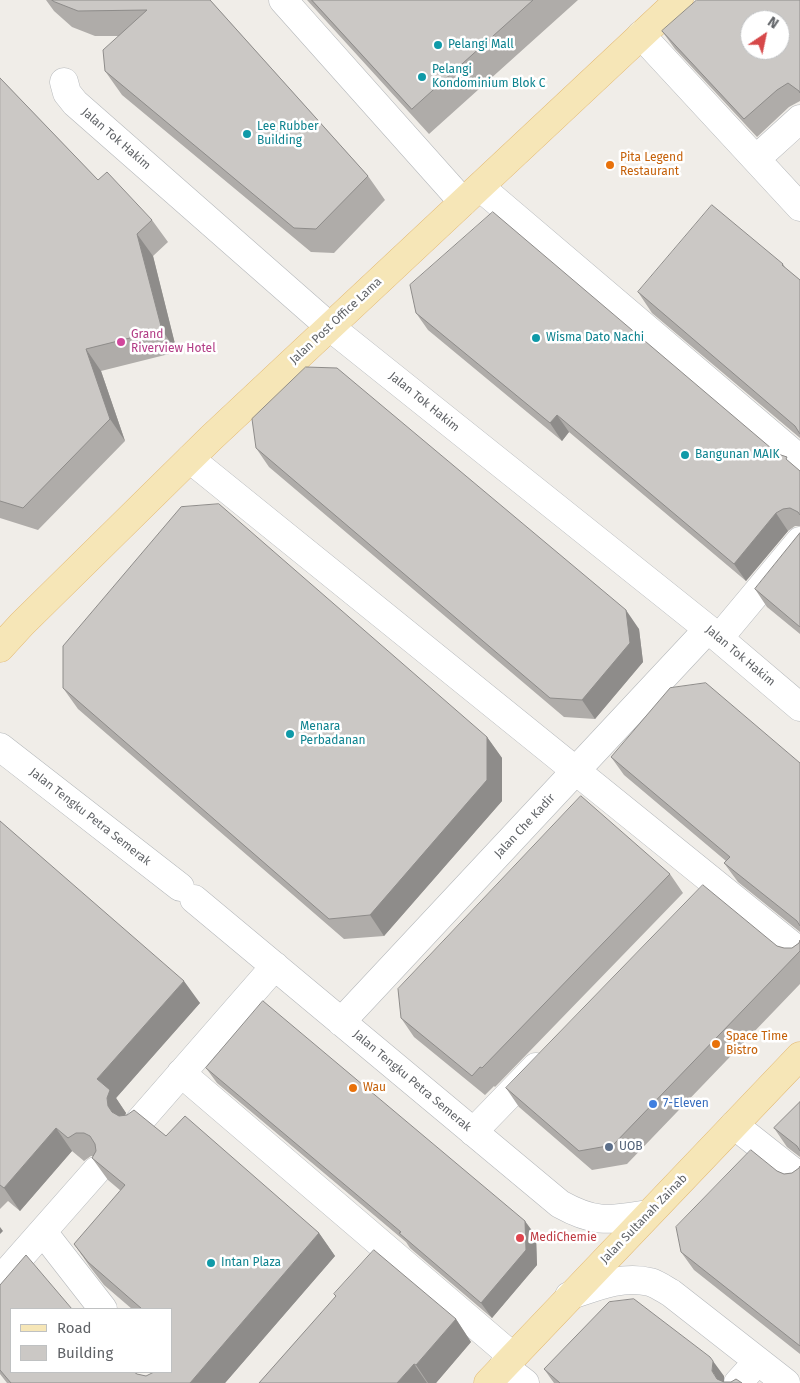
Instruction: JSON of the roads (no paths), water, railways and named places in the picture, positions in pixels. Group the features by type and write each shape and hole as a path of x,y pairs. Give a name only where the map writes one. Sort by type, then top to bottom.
{"main road":[{"name":"Jalan Post Office Lama","path":"0,648 22,624 190,459 679,0"},
{"name":"Jalan Sultanah Zainab","path":"501,1368 800,1056"}],"street":[{"path":"284,0 471,195 800,459"},
{"path":"641,36 800,207"},
{"name":"Jalan Tok Hakim","path":"64,82 67,93 75,103 330,327 713,633 800,707"},
{"path":"756,159 800,119"},
{"path":"190,459 576,771 708,890 800,952"},
{"name":"Jalan Che Kadir","path":"341,1022 576,771 713,633 800,541"},
{"name":"Jalan Tengku Petra Semerak","path":"0,747 187,893 560,1204 577,1214 595,1219 615,1220 648,1214"},
{"path":"138,1123 275,966"},
{"path":"473,1132 556,1046"},
{"path":"181,1073 389,1251 501,1368 525,1383"},
{"path":"734,1125 800,1178"},
{"path":"0,1280 96,1170"},
{"path":"43,1232 102,1308"},
{"path":"370,1272 389,1251"},
{"path":"569,1296 609,1282 631,1279 651,1282 671,1293 786,1383"},
{"path":"738,1383 758,1362"}],"place":[{"name":"Pelangi Mall","path":"438,45"},
{"name":"Pelangi Kondominium Blok C","path":"422,77"},
{"name":"Lee Rubber Building","path":"247,134"},
{"name":"Pita Legend Restaurant","path":"610,165"},
{"name":"Wisma Dato Nachi","path":"536,338"},
{"name":"Grand Riverview Hotel","path":"121,342"},
{"name":"Bangunan MAIK","path":"685,455"},
{"name":"Menara Perbadanan","path":"290,734"},
{"name":"Space Time Bistro","path":"716,1044"},
{"name":"Wau","path":"353,1088"},
{"name":"7-Eleven","path":"653,1104"},
{"name":"UOB","path":"609,1147"},
{"name":"MediChemie","path":"520,1238"},
{"name":"Intan Plaza","path":"211,1263"}]}
